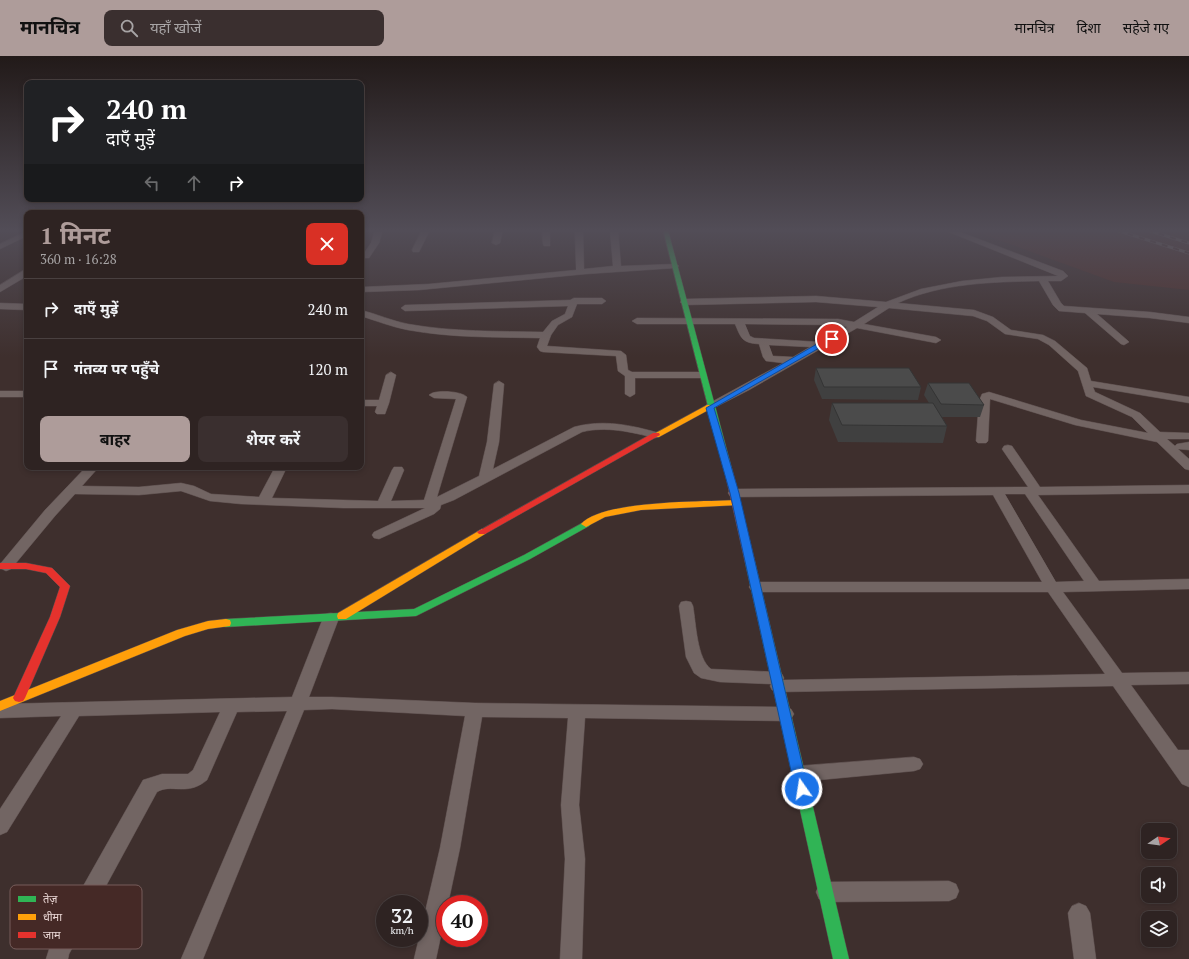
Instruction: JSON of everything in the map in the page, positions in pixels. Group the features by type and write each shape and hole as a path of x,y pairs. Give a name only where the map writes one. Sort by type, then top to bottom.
{"street":[{"path":"408,298 573,272"},
{"path":"677,272 710,408 735,498 842,959"},
{"path":"192,959 298,704 336,617 655,435 710,408 856,325 889,303 904,297 940,287 992,280 1060,278 1064,276 1058,272"},
{"path":"0,289 24,274"},
{"path":"1042,278 1059,307 1067,310 1150,315 1189,320"},
{"path":"364,290 408,298 572,303 577,300 602,300"},
{"path":"397,324 408,298"},
{"path":"684,302 816,299 889,303 974,313 990,319 1008,332 1048,340 1084,370 1090,394 1136,415 1189,466"},
{"path":"572,303 569,315 556,323 546,335 542,347 547,350 618,353 621,355 623,371 630,375 702,375"},
{"path":"0,306 24,307"},
{"path":"1088,311 1124,342"},
{"path":"364,314 397,324 428,330 458,333 546,335"},
{"path":"637,321 833,322 936,340"},
{"path":"739,322 748,340 820,345"},
{"path":"763,342 770,359 793,360"},
{"path":"364,404 383,408 391,375"},
{"path":"630,375 630,394"},
{"path":"1087,383 1189,400"},
{"path":"485,477 493,442 499,384"},
{"path":"0,394 24,394"},
{"path":"379,535 435,507 433,503 462,397 434,395"},
{"path":"982,441 984,401 986,396 989,395 1079,424 1159,437 1189,436"},
{"path":"72,490 139,492 188,488 206,498 383,505 433,503 578,429 587,426 619,428 655,435"},
{"path":"1008,449 1033,491 1096,586"},
{"path":"3,566 90,470"},
{"path":"264,501 280,470"},
{"path":"383,505 398,470"},
{"path":"0,706 181,633 208,625 416,612 428,608 527,557 590,521 616,512 641,507 735,498 997,491 1189,489"},
{"path":"997,491 1052,587 1117,680 1181,757 1189,779"},
{"path":"3,566 26,566 49,570 65,586 55,617 19,698"},
{"path":"756,587 1052,587 1189,584"},
{"path":"686,606 694,657 700,669 707,674 720,676 777,682 1117,680 1189,678"},
{"path":"0,711 332,703 475,710 784,714"},
{"path":"95,885 150,786 155,782 161,781 187,783 195,780 200,775 232,706"},
{"path":"0,826 75,708"},
{"path":"425,959 450,848 475,710"},
{"path":"571,959 575,859 570,793 577,712"},
{"path":"798,774 914,764"},
{"path":"826,892 950,891"},
{"path":"1079,913 1085,959"},
{"path":"57,959 60,949"}],"shaded area":[{"path":"1087,272 1189,272 1189,290 1114,282"}],"building":[{"path":"816,368 909,368 921,387 824,387"},
{"path":"928,383 969,383 984,405 941,404"},
{"path":"832,403 933,403 947,426 842,425"}],"traffic: fast":[{"path":"676,272 729,473"},
{"path":"226,623 416,612 527,557 586,524"},
{"path":"750,562 841,959"}],"traffic: slow":[{"path":"656,435 710,407"},
{"path":"586,524 602,515 641,507 736,503"},
{"path":"342,616 482,532"},
{"path":"0,706 181,633 208,625 226,623"}],"traffic: jam":[{"path":"482,532 656,435"},
{"path":"729,473 750,562"},
{"path":"0,566 26,566 49,570 65,586 55,617 19,698"}],"route":[{"path":"802,789 734,493 710,408 832,339"}]}
